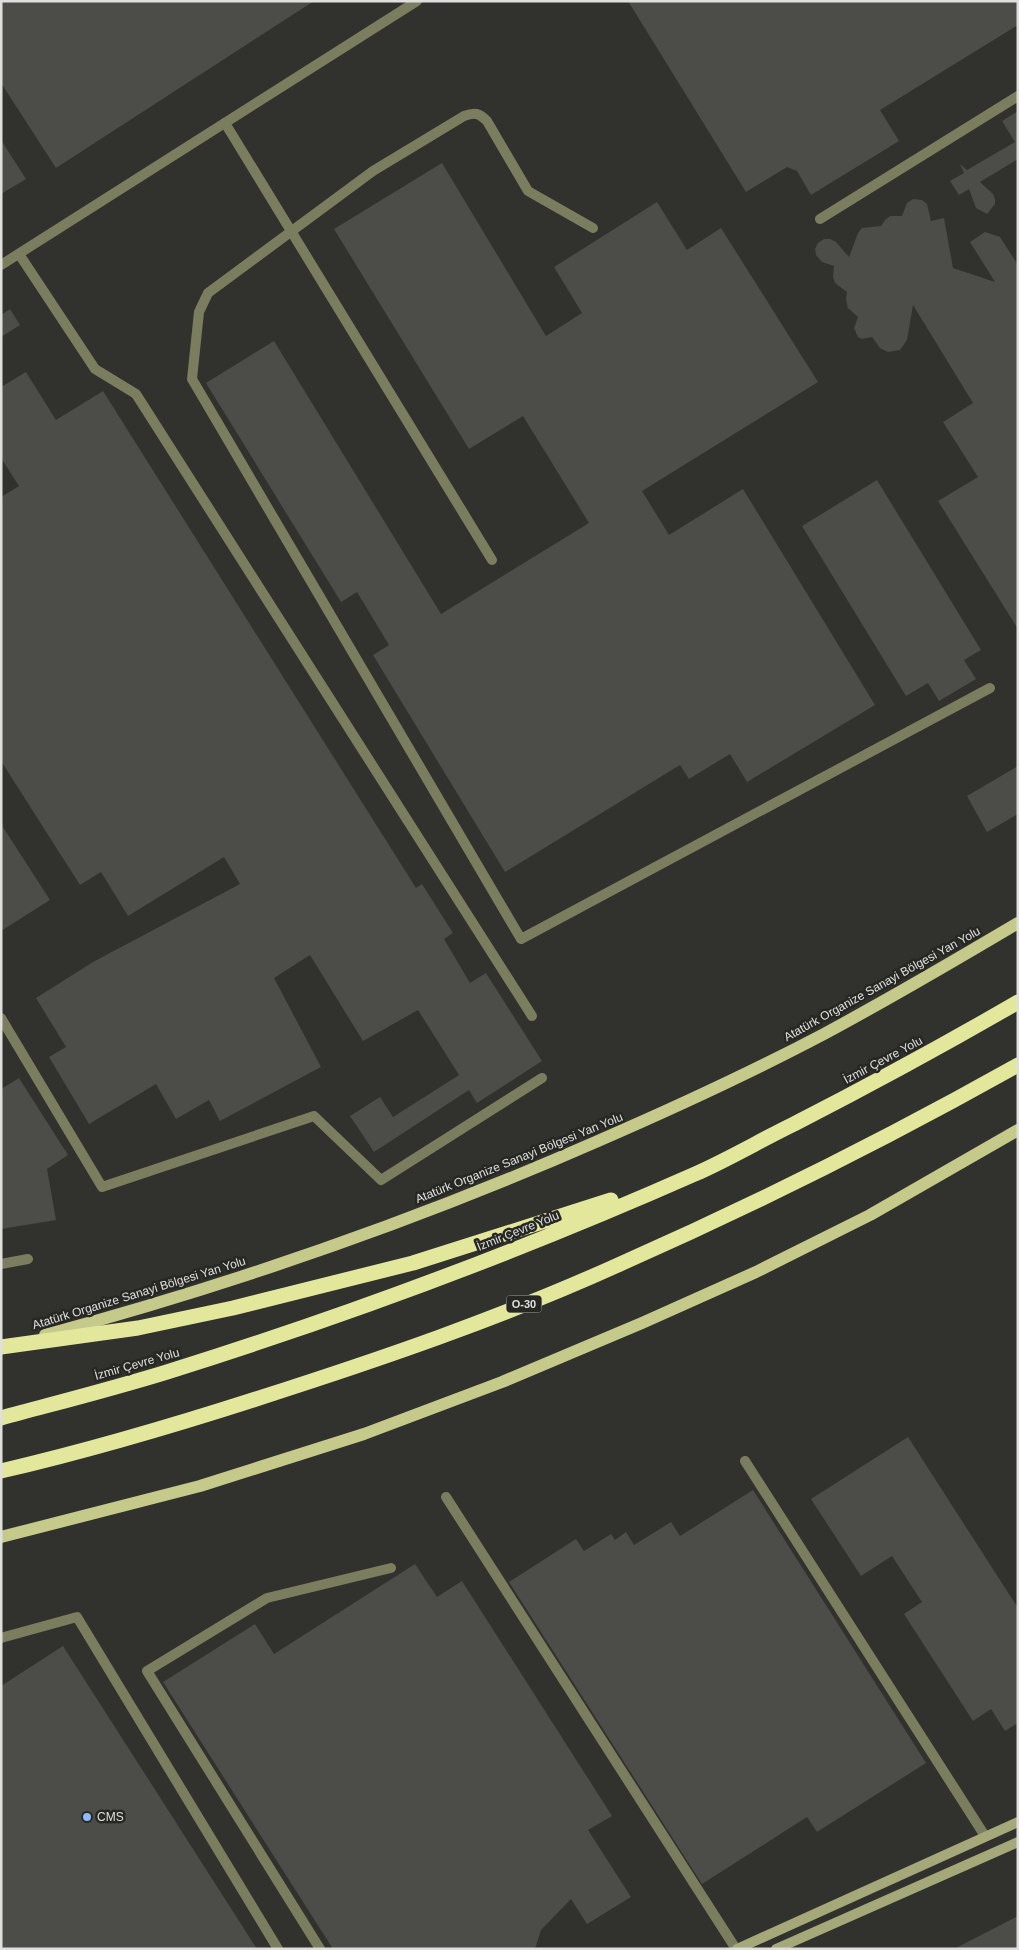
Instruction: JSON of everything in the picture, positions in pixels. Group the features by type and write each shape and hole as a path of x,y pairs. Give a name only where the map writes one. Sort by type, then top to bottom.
{"highway":[{"name":"İzmir Çevre Yolu","path":"1,1418 166,1372 408,1290 596,1216 698,1173 956,1039 1018,1002"},
{"name":"O-30","path":"1,1471 189,1420 346,1370 506,1311 617,1266 715,1220 904,1127 1018,1065"},
{"path":"1,1347 138,1328 233,1308 413,1263 698,1173"}],"main road":[{"name":"Atatürk Organize Sanayi Bölgesi Yan Yolu","path":"1,1347 129,1312 344,1244 529,1171 679,1106 823,1035 1018,923"},
{"path":"1,1538 200,1486 364,1434 502,1382 756,1272 870,1215 1018,1130"}],"street":[{"path":"1,265 414,2"},
{"path":"820,219 1018,96"},
{"path":"593,228 528,191 487,121 480,114 474,112 464,116 373,171 208,293 199,312 192,379 521,939 990,688"},
{"path":"225,123 492,560"},
{"path":"19,254 95,369 136,394 532,1016"},
{"path":"1,1018 102,1187 314,1116 381,1180 542,1078"},
{"path":"1,1264 28,1259"},
{"path":"745,1461 985,1836"},
{"path":"446,1497 736,1949 1018,1822"},
{"path":"320,1949 147,1671 267,1598 391,1568"},
{"path":"1,1638 77,1617 278,1949"},
{"path":"776,1949 1018,1842"}],"building":[{"path":"1,1 314,1 56,168 1,83"},
{"path":"628,1 1018,1 1018,25 880,110 899,141 811,195 797,171 787,167 746,192"},
{"path":"1018,111 1018,159 980,182 993,194 995,199 995,204 987,214 976,208 969,189 959,195 950,181 964,173 960,164 967,170 1015,142 1002,121"},
{"path":"1,140 26,179 1,194"},
{"path":"442,163 546,336 582,313 554,267 657,202 687,250 721,228 818,382 642,491 669,535 743,489 875,705 747,782 730,754 689,779 680,765 505,872 373,655 389,645 357,592 341,602 206,383 274,341 441,614 589,523 523,416 469,449 334,229"},
{"path":"913,199 922,200 927,204 931,221 944,218 953,268 995,282 970,242 985,232 1000,237 1018,265 1018,629 938,501 978,477 943,422 973,403 913,305 907,340 900,350 888,352 880,348 872,337 862,339 858,337 854,328 858,317 848,308 847,292 835,283 833,277 834,266 822,262 816,255 815,249 818,243 824,239 830,239 836,242 849,257 858,233 862,228 881,226 890,216 902,216 907,203"},
{"path":"10,309 20,325 1,337 1,315"},
{"path":"26,372 56,420 103,391 416,888 422,884 453,933 444,939 470,983 486,973 542,1061 477,1103 469,1090 374,1152 350,1116 380,1097 393,1117 459,1075 418,1010 363,1041 310,955 274,978 321,1067 220,1121 209,1100 176,1119 156,1084 89,1124 49,1057 66,1047 36,998 93,962 240,884 224,857 128,916 101,872 80,885 1,761 1,497 19,486 1,458 1,387"},
{"path":"877,480 981,650 964,660 976,679 939,701 928,683 906,696 802,526"},
{"path":"1018,766 1018,814 987,832 967,796"},
{"path":"1,824 50,900 1,931"},
{"path":"19,1078 68,1155 47,1169 56,1220 1,1229 1,1089"},
{"path":"908,1437 1018,1608 1018,1723 1005,1731 991,1709 973,1721 904,1614 922,1602 892,1556 861,1576 811,1499"},
{"path":"753,1490 926,1763 817,1832 807,1817 702,1884 509,1582 576,1539 584,1551 611,1534 615,1540 626,1532 634,1545 671,1522 680,1536"},
{"path":"415,1564 437,1597 462,1581 612,1816 588,1830 631,1897 587,1924 571,1899 541,1930 535,1949 333,1949 163,1682 255,1624 274,1654"},
{"name":"CMS","path":"63,1646 257,1949 1,1949 1,1686"},
{"path":"1018,1916 1018,1949 954,1949"}],"place":[{"name":"CMS","path":"87,1817"}]}
